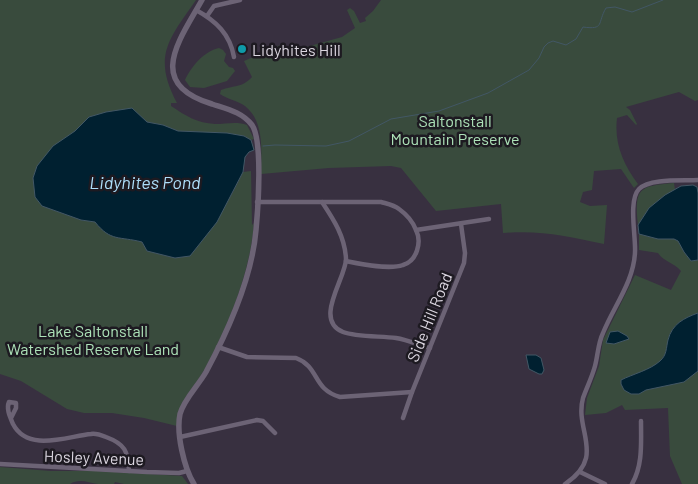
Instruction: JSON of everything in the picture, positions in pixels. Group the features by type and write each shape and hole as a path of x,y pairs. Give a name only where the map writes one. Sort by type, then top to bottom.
{"main road":[{"path":"194,484 187,471 179,423 182,408 204,375 218,347 236,304 252,256 256,228 258,145 251,125 237,112 193,98 184,91 175,78 172,65 175,50 202,0"}],"street":[{"path":"207,16 214,6 240,0"},
{"path":"196,10 216,22 225,33 234,57"},
{"path":"565,484 580,472 587,448 582,413 583,398 595,366 603,333 630,279 634,263 634,196 640,188 650,183 698,180"},
{"path":"257,202 381,202 393,205 401,210 416,230 418,236 416,256 403,266 366,265 346,260"},
{"path":"322,202 340,231 346,260 335,290 331,317 333,325 345,333 398,339 430,348"},
{"path":"416,230 489,219"},
{"name":"Side Hill Road","path":"403,418 464,262 465,253 461,224"},
{"path":"218,347 247,356 303,360 309,366 322,388 340,397 412,392"},
{"path":"11,418 16,428 28,437 37,440 57,440 91,434 102,435 120,442 127,453 129,471"},
{"path":"180,437 257,420 263,421 275,433"},
{"path":"632,484 636,478 642,451 640,421"},
{"name":"Hosley Avenue","path":"0,464 129,471 187,471"},
{"path":"580,472 605,484"}],"green space":[{"name":"Lake Saltonstall Watershed Reserve Land","path":"0,0 196,0 178,26 167,48 165,60 166,73 177,103 171,103 171,106 197,121 215,124 239,123 247,125 254,139 251,140 244,136 178,131 163,125 147,122 132,109 89,117 75,131 42,206 81,220 95,222 106,232 116,237 142,242 147,251 175,258 190,256 232,194 243,172 251,171 252,225 254,223 252,242 238,296 203,373 180,409 177,426 112,413 84,413 67,409 21,381 0,374"},
{"name":"Saltonstall Mountain Preserve","path":"381,0 698,0 698,100 695,101 679,92 626,107 630,110 636,125 627,115 617,118 618,145 628,169 638,184 634,188 621,169 594,171 592,190 583,192 580,202 590,206 607,205 604,244 542,233 503,233 501,204 436,211 401,168 391,166 329,168 261,174 261,147 256,120 245,106 220,94 221,90 241,85 252,77 244,61 280,45 285,49 299,49 342,37 355,28 347,10 350,8 354,11 360,23 366,21 365,18"},
{"path":"219,48 226,54 224,61 235,71 227,81 204,88 190,87 185,80 194,65 208,52"},
{"path":"674,183 675,190 654,205 638,225 637,203 641,191 653,186"},
{"path":"639,234 658,239 674,239 678,241 691,261 698,260 698,484 682,484 670,456 668,408 625,410 622,405 606,413 585,415 587,398 599,366 603,340 635,275 671,290 681,271 658,253 639,250"},
{"path":"0,467 182,476 188,484 124,484 115,482 114,484 98,484 81,481 70,484 0,484"}],"water":[{"name":"Lidyhites Pond","path":"132,108 147,122 163,125 178,131 227,133 244,136 251,140 254,150 245,157 243,172 217,222 190,256 175,258 147,251 142,242 111,236 95,222 81,220 42,206 35,197 33,178 37,166 53,146 75,131 89,117"},
{"path":"693,185 697,187 698,193 698,260 691,261 678,241 674,239 658,239 639,234 638,225 649,208 665,195 681,186"},
{"path":"698,313 698,371 684,382 646,390 639,394 631,394 624,390 621,380 660,361 665,354 672,330 683,320"},
{"path":"618,331 629,339 614,344 606,343 610,332"},
{"path":"526,355 536,355 541,358 544,370 542,374 529,369"}],"waterway":[{"path":"263,146 326,146 349,141 391,119 439,111 488,93 529,70 548,43 553,41 566,45 576,39 583,27 598,26 606,8 615,7 632,12 663,0"}],"place":[{"name":"Lidyhites Hill","path":"242,49"}]}
